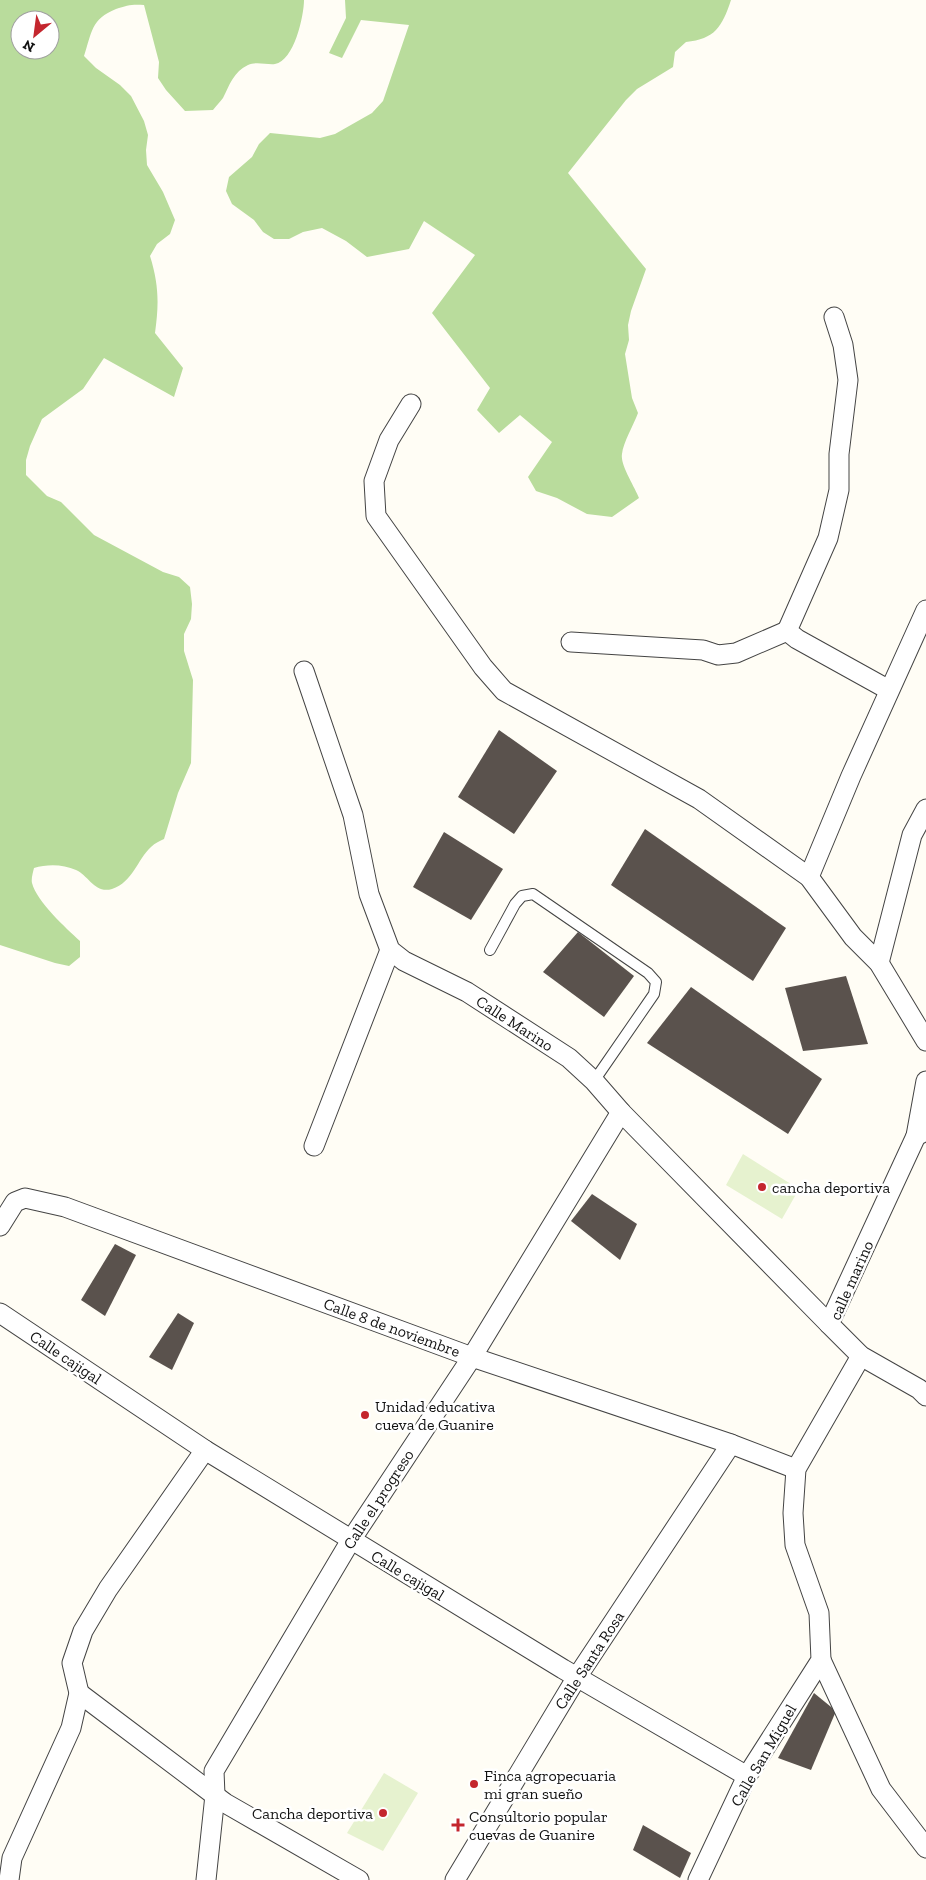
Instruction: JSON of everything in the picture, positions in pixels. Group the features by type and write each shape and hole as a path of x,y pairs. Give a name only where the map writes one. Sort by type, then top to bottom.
{"street":[{"path":"572,642 703,650 718,655 736,653 787,630 828,538 839,490 839,454 848,380 843,345 834,317"},
{"path":"412,404 389,440 374,480 376,516 483,668 504,691 699,799 809,877 853,937 879,963 926,1041"},
{"path":"809,877 851,776 926,610"},
{"path":"787,630 797,639 889,690"},
{"path":"304,671 353,815 370,894 390,950 314,1146"},
{"path":"879,963 912,835 926,809"},
{"name":"Calle Marino","path":"390,950 404,961 467,992 569,1058 594,1080 621,1112 830,1324"},
{"name":"calle marino","path":"926,1081 921,1134 830,1324 861,1356 919,1389 926,1396"},
{"name":"Calle el progreso","path":"206,1880 215,1795 214,1771 351,1540 472,1357 621,1112"},
{"name":"Calle 8 de noviembre","path":"0,1226 16,1202 25,1198 65,1207 472,1357 731,1444 796,1469"},
{"name":"Calle cajigal","path":"0,1313 205,1450 577,1677 747,1776"},
{"path":"861,1356 796,1469 793,1513 795,1545 820,1613 821,1660 880,1789 926,1848"},
{"name":"Calle Santa Rosa","path":"455,1880 577,1677 731,1444"},
{"path":"9,1880 12,1858 71,1728 79,1693 72,1663 83,1631 108,1589 205,1450"},
{"name":"Calle San Miguel","path":"698,1880 747,1776 821,1660"},
{"path":"79,1693 225,1803 359,1880"}],"lane":[{"path":"490,950 515,904 522,896 533,894 648,973 656,982 654,994 594,1080"}],"green space":[{"path":"0,0 304,0 297,37 288,55 282,61 275,64 254,63 243,68 236,75 223,98 213,110 185,111 158,78 159,62 144,5 133,5 116,9 102,17 94,27 84,56 131,96 144,121 148,135 147,165 163,192 175,220 170,234 157,244 150,256 157,294 155,333 183,368 174,397 104,358 83,389 42,419 26,460 26,475 47,496 61,502 94,535 163,572 179,577 190,587 191,619 184,634 184,651 193,680 191,763 178,793 164,839 146,852 130,876 119,886 106,890 101,889 92,884 81,873 66,867 50,865 34,868 32,881 40,898 80,941 80,957 69,966 0,945"},
{"path":"345,0 731,0 724,18 716,30 704,38 686,42 675,52 673,67 637,89 626,100 568,173 646,269 631,311 628,325 629,340 625,354 632,398 638,413 624,444 622,459 625,470 639,498 612,517 587,514 557,498 536,491 528,477 552,442 520,415 499,433 477,410 490,388 432,313 475,255 424,221 409,249 367,257 346,241 322,228 303,232 289,239 274,239 263,232 254,220 232,204 226,191 229,177 252,157 259,144 270,133 320,138 335,134 372,113 383,101 409,25 361,20 342,58 329,53 346,18"},
{"name":"cancha deportiva","path":"743,1154 799,1189 782,1219 726,1185"},
{"name":"Cancha deportiva","path":"384,1773 418,1793 383,1851 347,1833"}],"building":[{"path":"499,730 557,771 514,834 458,797"},
{"path":"645,829 786,928 753,981 611,885"},
{"path":"444,832 503,869 471,920 413,887"},
{"path":"578,932 634,976 604,1017 543,972"},
{"path":"846,976 868,1044 803,1051 785,988"},
{"path":"691,987 822,1079 788,1134 647,1043"},
{"path":"592,1194 637,1224 620,1260 571,1221"},
{"path":"115,1244 136,1255 105,1316 81,1300"},
{"path":"178,1313 194,1323 172,1370 149,1357"},
{"path":"814,1693 836,1711 811,1770 778,1758"},
{"path":"643,1825 691,1853 680,1878 633,1850"}],"place":[{"name":"cancha deportiva","path":"762,1187"},
{"name":"Unidad educativa cueva de Guanire","path":"365,1415"},
{"name":"Finca agropecuaria mi gran sueño","path":"474,1784"},
{"name":"Cancha deportiva","path":"383,1813"},
{"name":"Consultorio popular cuevas de Guanire","path":"458,1825"}]}
